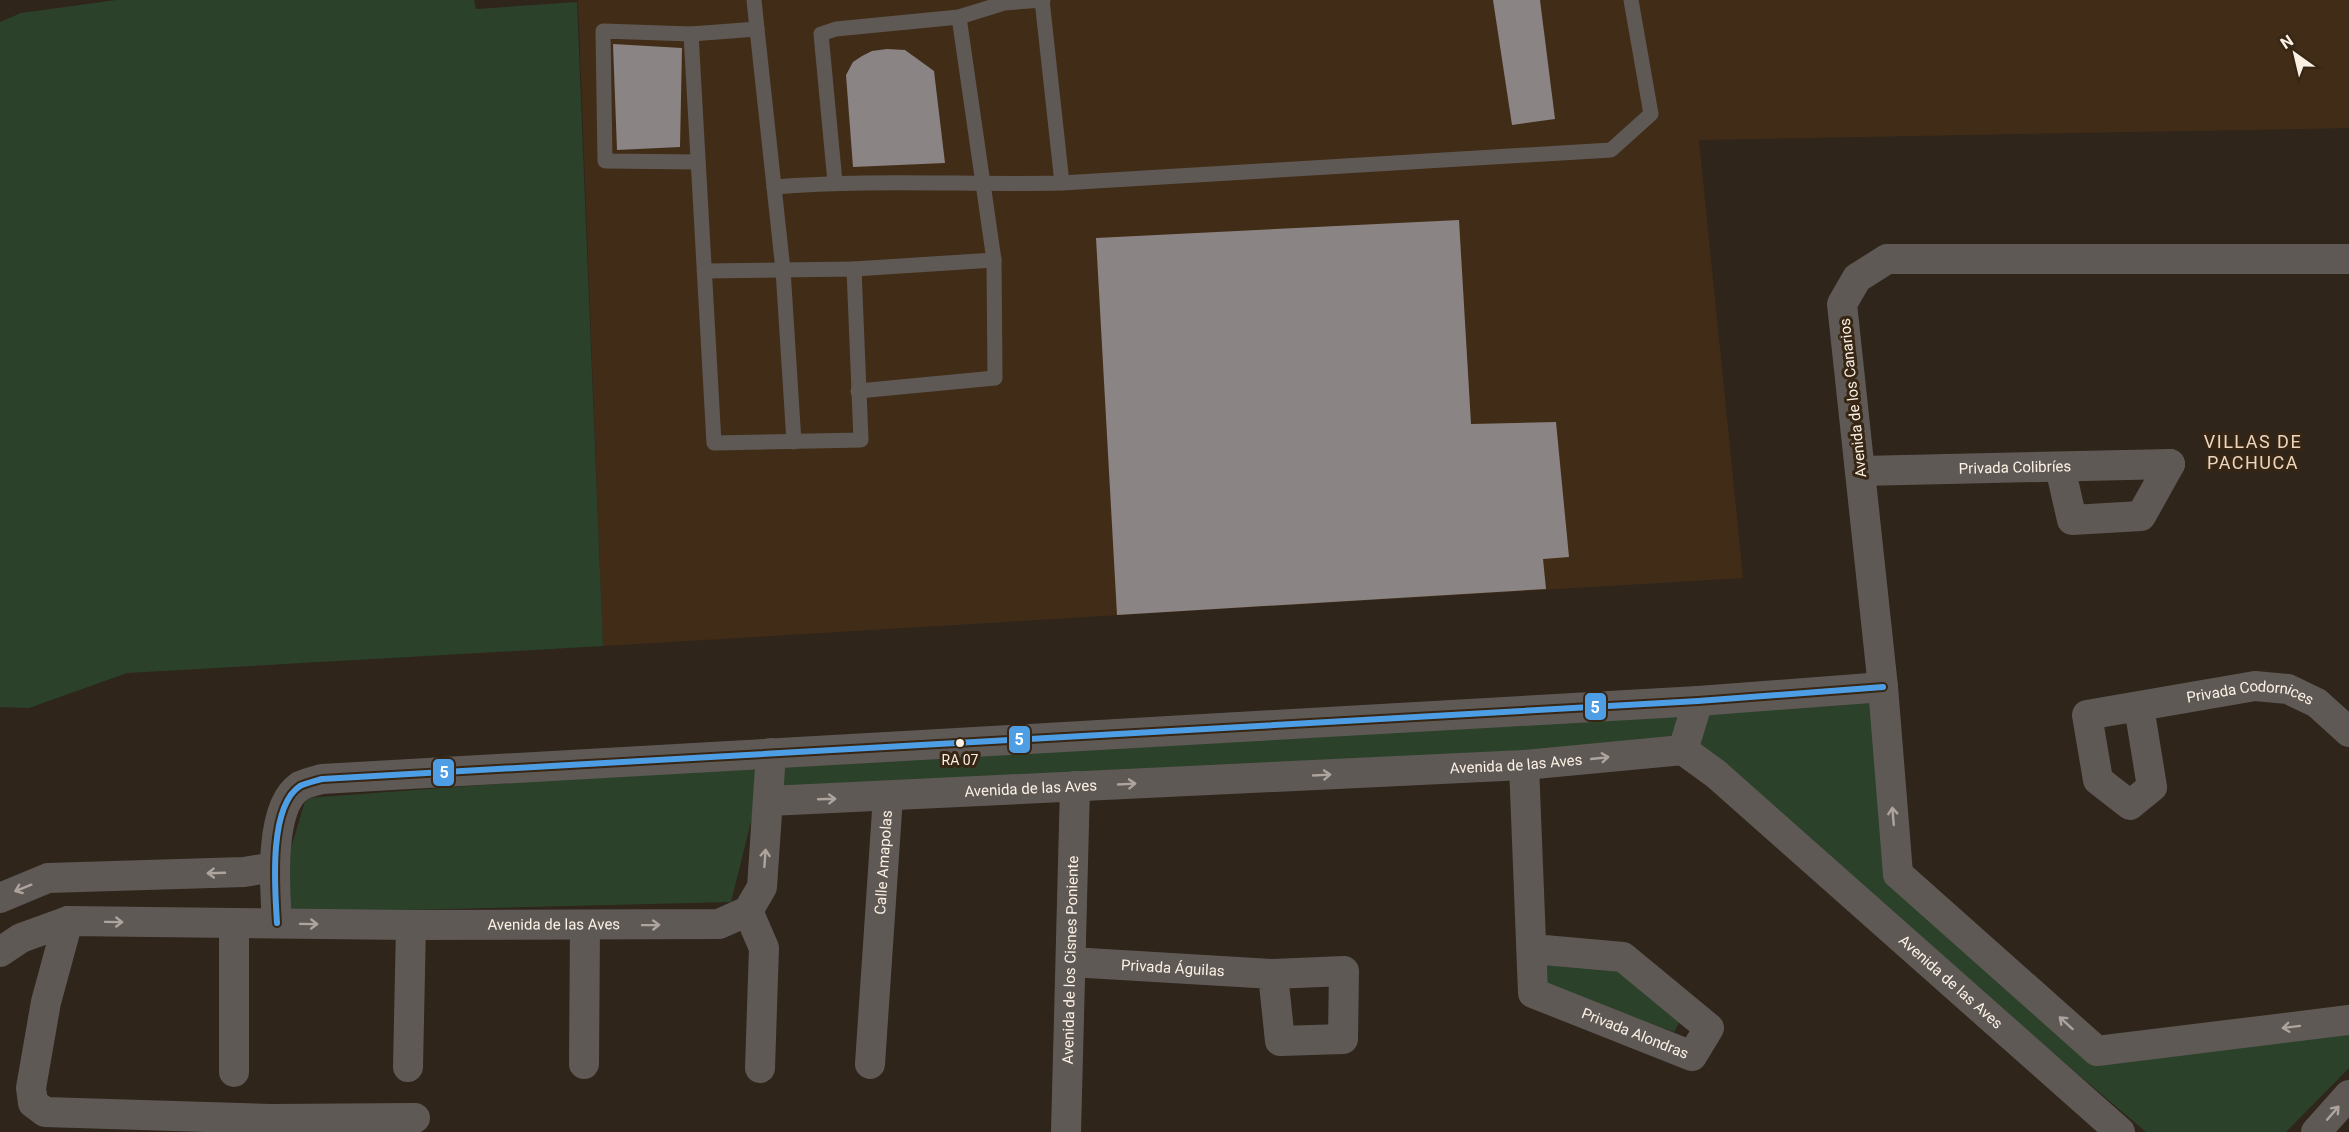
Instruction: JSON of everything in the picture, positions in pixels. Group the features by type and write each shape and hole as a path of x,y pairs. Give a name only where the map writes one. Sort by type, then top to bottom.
{"street":[{"name":"Avenida de los Canarios","path":"1898,874 1883,687 1842,304 1857,278 1887,259 2349,259"},
{"name":"Privada Colibríes","path":"1861,471 2170,464 2141,516 2072,520 2060,467"},
{"name":"Privada Codornices","path":"2139,707 2255,686 2288,689 2317,703 2349,732"},
{"path":"277,923 274,867 280,822 286,802 299,786 322,779 1698,701 1883,687"},
{"path":"1683,750 1698,701"},
{"name":"Avenida de las Aves","path":"769,801 1524,765 1683,750 1716,774 2120,1132"},
{"path":"760,1068 764,948 748,911 762,887 771,753"},
{"name":"Privada Alondras","path":"1524,765 1533,993 1692,1056 1709,1028 1623,957 1533,949"},
{"name":"Avenida de los Cisnes Poniente","path":"1066,1132 1076,786"},
{"name":"Calle Amapolas","path":"870,1064 888,796"},
{"path":"0,898 48,878 244,872 274,867"},
{"path":"1856,898 1898,874 2097,1051"},
{"name":"Avenida de las Aves","path":"0,952 21,938 68,921 411,925 720,924 748,911"},
{"path":"68,921 46,1002 31,1088 33,1103 45,1112 273,1126 415,1118"},
{"path":"234,923 234,1072"},
{"path":"408,1067 411,925"},
{"path":"584,1064 585,925"},
{"name":"Privada Águilas","path":"1071,962 1274,974"},
{"path":"2067,1086 2097,1051 2349,1020"},
{"path":"2316,1132 2349,1095"}],"lane":[{"path":"754,0 783,270 794,442"},
{"path":"835,182 821,34 836,29 960,17 1005,3 1042,0 1062,183"},
{"path":"774,187 835,182 1062,183 1611,150 1651,114 1631,0"},
{"path":"858,391 995,378 994,260 960,17"},
{"path":"698,162 605,161 603,31 691,34 757,29"},
{"path":"691,34 714,443 861,440 854,269"},
{"path":"704,271 854,269 994,260"}],"shaded area":[{"path":"578,0 2349,0 2349,128 1699,140 1743,578 603,646"}],"green space":[{"path":"116,0 474,0 476,9 577,2 603,646 127,673 29,708 0,707 0,22 21,13"},
{"path":"1872,698 1890,874 2081,1046 2349,1028 2349,1068 2286,1132 2146,1132 1692,747 757,798 731,902 289,913 287,861 306,798 740,766"},
{"path":"1544,962 1619,966 1684,1014 1674,1032 1542,985"}],"building":[{"path":"1493,0 1540,0 1555,119 1512,125"},
{"path":"613,44 682,48 680,147 617,150"},
{"path":"905,50 934,71 945,163 853,167 846,75 853,62 862,56 872,51"},
{"path":"1459,220 1471,424 1556,422 1569,557 1543,559 1546,589 1117,615 1096,238"}],"transit line":[{"name":"5","path":"277,923 276,850 283,812 290,797 300,786 322,779 1698,701 1883,687"}],"place":[{"name":"RA 07","path":"960,743"}],"district":[{"name":"VILLAS DE PACHUCA","path":"2253,452"}]}
